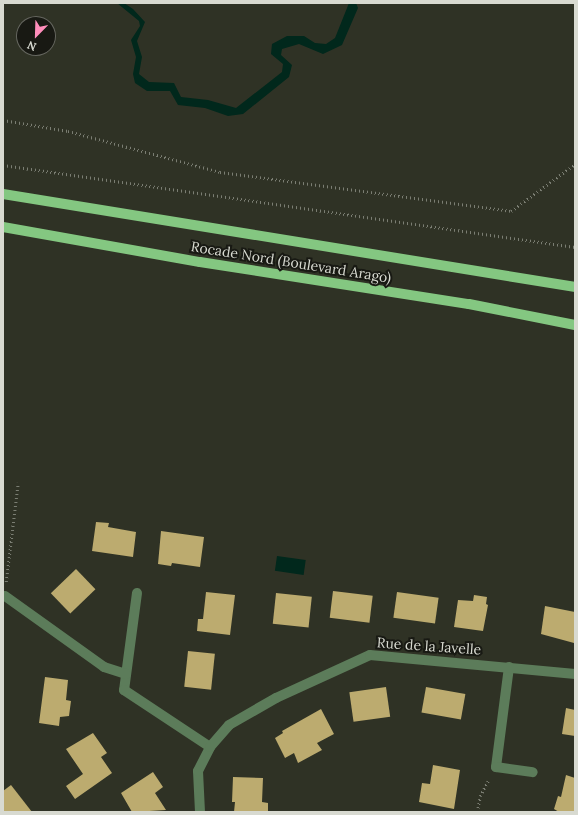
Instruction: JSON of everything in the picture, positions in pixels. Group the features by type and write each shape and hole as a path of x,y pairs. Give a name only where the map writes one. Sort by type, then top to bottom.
{"main road":[{"name":"Rocade Nord (Boulevard Arago)","path":"3,194 575,287"},
{"name":"Rocade Nord (Boulevard Arago)","path":"3,227 200,262 469,304 575,325"}],"street":[{"path":"137,593 124,690 210,747"},
{"path":"5,596 104,667 126,674"},
{"name":"Rue de la Javelle","path":"200,812 198,771 210,747 229,725 276,698 370,655 575,674"},
{"path":"509,667 496,767 533,772"}],"path":[{"path":"3,120 68,131 220,172 511,211 575,164"},
{"path":"3,165 575,247"},
{"path":"5,596 18,483"},
{"path":"477,812 480,796 496,767"}],"shaded area":[{"path":"117,3 124,3 133,9 145,22 137,41 142,57 139,74 149,82 174,83 181,97 208,100 236,108 282,72 283,64 271,54 272,44 287,36 304,36 315,43 326,44 335,38 349,3 356,3 358,8 342,45 323,54 299,44 282,49 281,55 292,65 289,77 243,114 228,116 205,108 178,105 170,91 147,91 135,83 133,74 136,57 131,40 140,26 139,21"},
{"path":"277,556 306,560 304,575 275,571"}],"building":[{"path":"96,522 109,523 108,527 136,532 133,557 92,551"},
{"path":"161,531 204,537 200,567 172,563 171,566 158,564"},
{"path":"76,569 95,589 70,613 51,593"},
{"path":"333,591 373,596 369,623 330,618"},
{"path":"206,592 235,595 230,635 197,631 198,619 203,619"},
{"path":"397,592 439,598 435,624 393,618"},
{"path":"276,593 312,597 309,628 273,624"},
{"path":"474,595 487,597 486,604 488,605 483,631 454,627 458,600 473,601"},
{"path":"545,606 575,612 574,643 541,634"},
{"path":"188,651 215,654 211,690 184,687"},
{"path":"45,677 68,680 66,700 71,701 69,716 60,717 59,726 39,723"},
{"path":"386,687 390,717 354,722 349,692"},
{"path":"426,687 465,694 461,720 421,713"},
{"path":"566,708 575,710 575,736 562,734"},
{"path":"321,709 334,734 317,743 322,750 298,763 294,753 285,758 275,738 283,733 282,731"},
{"path":"93,733 107,753 101,757 112,773 75,799 66,786 83,774 66,749"},
{"path":"433,765 460,770 454,809 419,802 422,783 430,784"},
{"path":"153,772 163,787 155,793 166,810 132,812 121,793"},
{"path":"566,775 575,778 575,812 559,812 554,809 558,796 561,797"},
{"path":"233,777 263,778 262,802 268,803 268,812 234,812 235,802 232,802"},
{"path":"11,785 32,812 3,812 3,791"}]}
